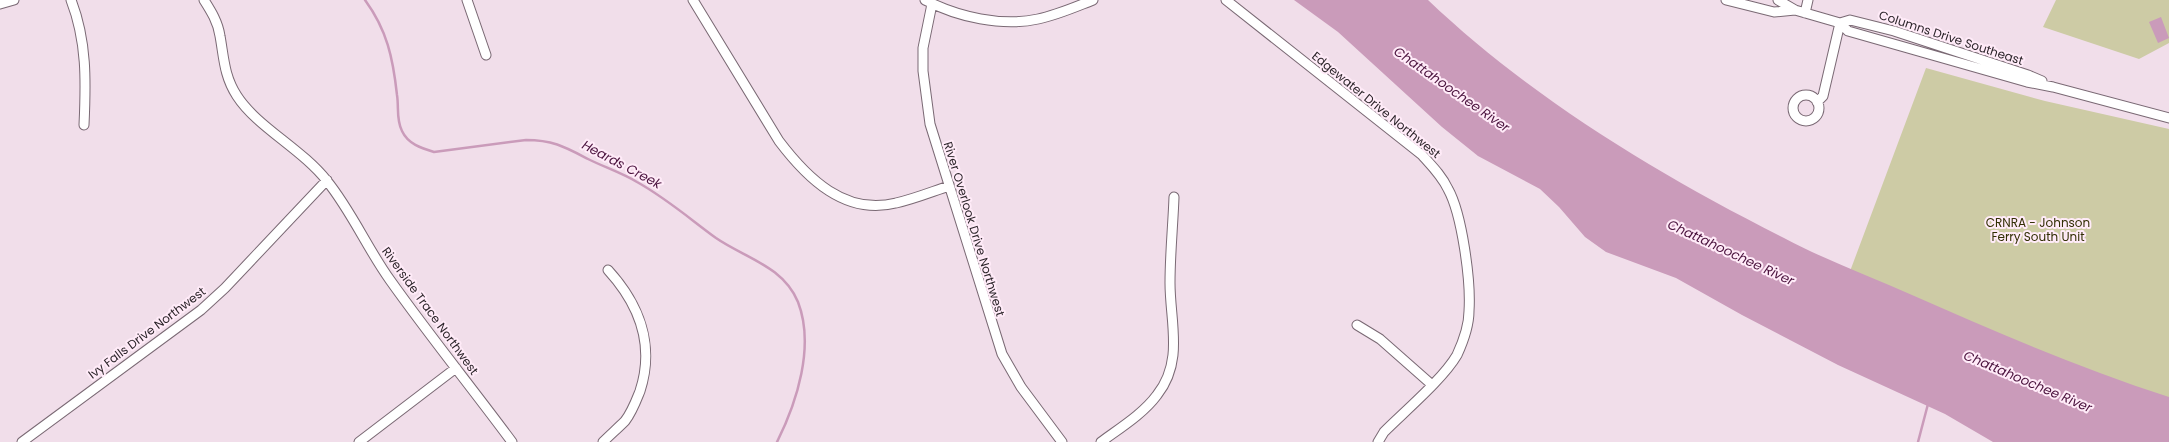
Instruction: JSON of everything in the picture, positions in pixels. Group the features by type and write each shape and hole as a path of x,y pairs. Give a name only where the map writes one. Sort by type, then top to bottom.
{"street":[{"path":"0,4 14,0"},
{"path":"71,0 83,43 86,72 84,125"},
{"name":"Riverside Trace Northwest","path":"204,0 215,17 220,35 225,71 238,98 250,112 298,151 327,180 348,208 390,279 512,442"},
{"path":"468,0 486,55"},
{"path":"693,0 778,141 794,161 827,190 846,201 868,206 896,203 949,186"},
{"path":"929,2 984,19 1006,21 1039,19 1093,0"},
{"name":"Edgewater Drive Northwest","path":"1226,0 1422,155 1437,171 1448,188 1459,221 1469,290 1469,312 1465,334 1457,355 1445,372 1431,384 1384,432 1378,442"},
{"name":"Columns Drive Southeast","path":"1726,0 1774,12 1795,10"},
{"name":"Columns Drive Southeast","path":"1778,0 1795,10 1840,22 1848,31 2027,82 2053,86 2169,118"},
{"path":"1805,13 1808,0"},
{"name":"River Overlook Drive Northwest","path":"929,2 923,48 924,90 930,124 1002,354 1021,386 1062,442"},
{"path":"1817,102 1823,96 1840,22"},
{"name":"Ivy Falls Drive Northwest","path":"22,442 201,310 225,288 327,180"},
{"path":"1101,442 1146,409 1158,394 1168,376 1175,344 1170,282 1174,197"},
{"path":"603,442 625,420 636,403 643,381 646,352 641,322 635,308 619,283 608,270"},
{"path":"1356,326 1380,339 1431,384"},
{"path":"359,442 456,368"}],"green space":[{"path":"2056,0 2169,0 2169,43 2139,59 2043,27"},
{"name":"CRNRA - Johnson Ferry South Unit","path":"1926,68 2045,101 2169,129 2169,413 1849,274"}],"water":[{"name":"Chattahoochee River","path":"1294,0 1428,0 1509,70 1552,101 1597,132 1689,188 1815,254 2071,362 2169,397 2169,442 1993,442 1945,414 1838,365 1742,315 1676,278 1606,252 1585,237 1559,207 1540,189 1478,156 1442,127 1338,32"},
{"path":"2161,17 2169,38 2158,43 2149,22"}],"waterway":[{"name":"Heards Creek","path":"365,0 379,22 388,45 398,100 400,127 411,142 434,152 526,140 544,141 558,145 648,188 716,238 762,264 783,280 798,302 803,319 805,337 804,355 797,392 777,442"},
{"path":"1918,442 1928,404"}]}
